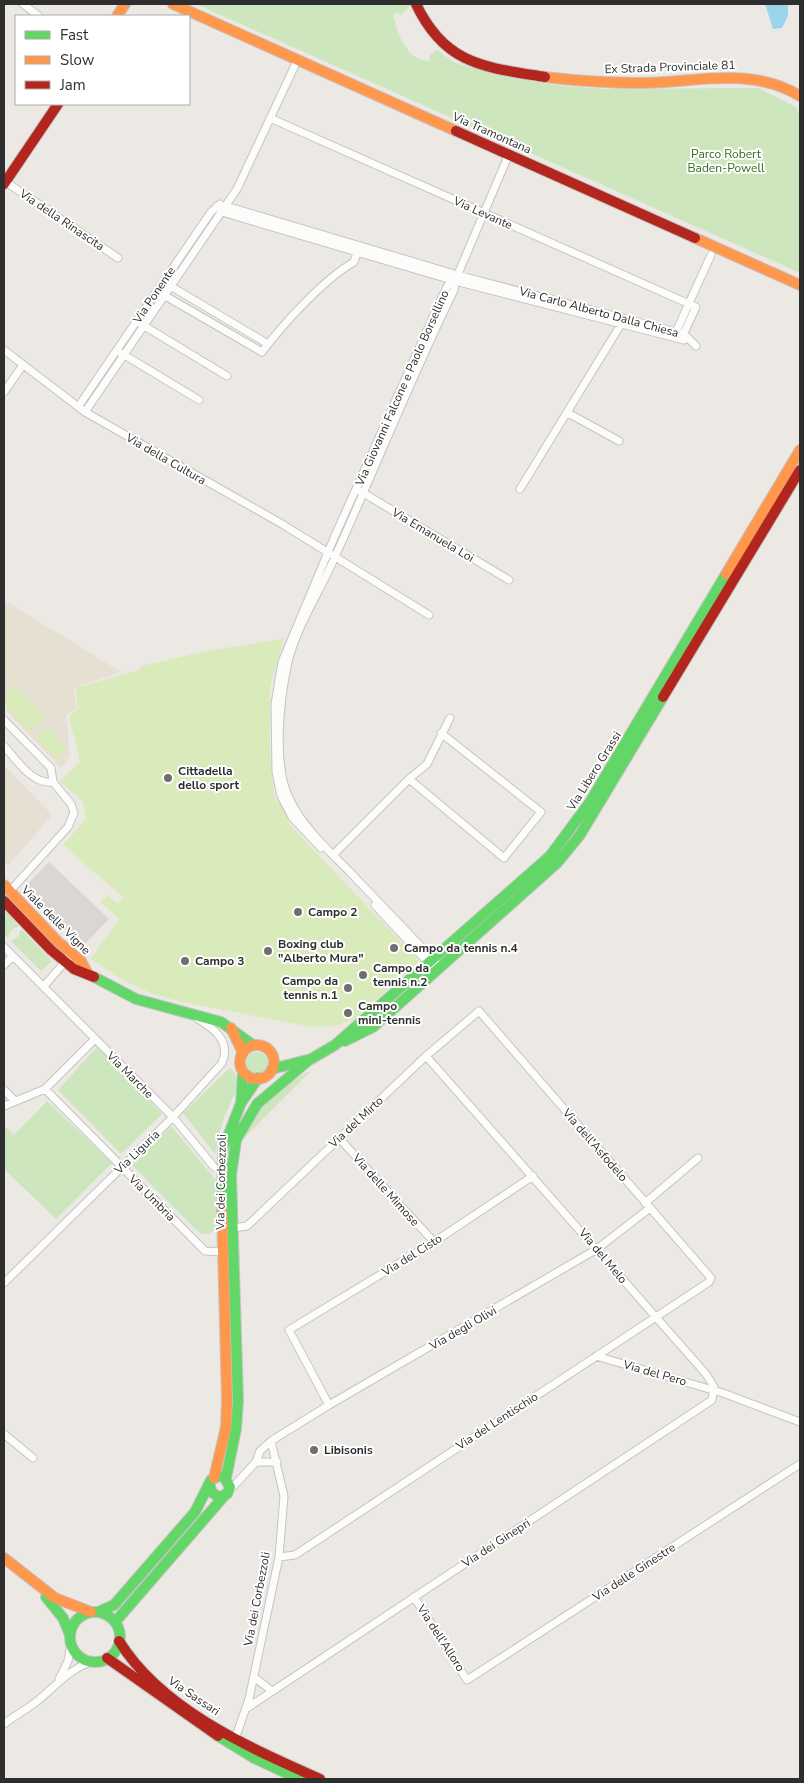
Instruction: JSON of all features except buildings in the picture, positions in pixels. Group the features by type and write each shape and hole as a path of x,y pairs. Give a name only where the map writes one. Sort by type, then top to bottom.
{"main road":[{"path":"118,15 125,4"},
{"name":"Via Tramontana","path":"173,4 800,285"},
{"name":"Ex Strada Provinciale 81","path":"416,4 441,43 455,54 475,63 537,76 590,82 666,82 698,78 748,77 770,81 791,89 800,96"},
{"path":"5,183 57,105"},
{"name":"Via Libero Grassi","path":"311,1059 373,1027 435,965 550,856 572,829 800,450"},
{"name":"Via Libero Grassi","path":"435,965 557,863 580,835 800,470"},
{"name":"Viale delle Vigne","path":"7,888 68,958"},
{"name":"Viale delle Vigne","path":"4,901 68,958 81,961 88,974 136,999 192,1015 211,1018 231,1027 253,1045"},
{"path":"231,1027 242,1053"},
{"path":"273,1058 272,1069 266,1076 258,1078 250,1077 244,1072 240,1060 242,1053 253,1045 265,1047 273,1058 291,1065"},
{"path":"272,1069 311,1059"},
{"path":"236,1141 245,1120 262,1099 298,1073 311,1059"},
{"name":"Via dei Corbezzoli","path":"241,1103 244,1072"},
{"name":"Via dei Corbezzoli","path":"231,1362 223,1252 221,1188 223,1149 241,1103 258,1078"},
{"name":"Via dei Corbezzoli","path":"231,1362 233,1228 231,1175 236,1141 234,1122"},
{"path":"71,1639 77,1620 114,1605 195,1512 212,1482 226,1427 231,1362"},
{"path":"212,1482 213,1494 219,1497 227,1486 236,1429 231,1362"},
{"path":"212,1482 219,1476 227,1486"},
{"path":"115,1622 227,1486"},
{"path":"4,1558 41,1590 71,1608 106,1614 115,1622 119,1630 119,1641 113,1653 107,1658 93,1661 80,1656 63,1618 41,1590"},
{"name":"Via Sassari","path":"119,1641 128,1656 151,1682 268,1760"},
{"name":"Via Sassari","path":"107,1658 202,1727 268,1760"},
{"path":"268,1760 299,1779"},
{"path":"268,1760 320,1779"}],"street":[{"path":"23,4 37,15"},
{"name":"Via Ponente","path":"85,412 165,296 222,208 237,189 298,61"},
{"name":"Via Levante","path":"270,118 696,307 679,335"},
{"name":"Via Giovanni Falcone e Paolo Borsellino","path":"279,702 288,660 335,558 360,491 442,297 448,285 457,278 509,154"},
{"name":"Via della Rinascita","path":"5,183 118,258"},
{"name":"Via Ponente","path":"78,407 211,212 222,208"},
{"name":"Via Carlo Alberto Dalla Chiesa","path":"222,208 357,252 679,335"},
{"name":"Via Carlo Alberto Dalla Chiesa","path":"222,208 457,278"},
{"path":"157,291 262,352 342,269 354,262 357,252"},
{"path":"679,335 689,304 711,255"},
{"path":"163,282 268,344"},
{"path":"137,321 227,376"},
{"path":"520,489 623,321"},
{"name":"Via della Cultura","path":"4,350 85,412 282,524 429,615"},
{"path":"117,350 198,400"},
{"path":"4,392 22,365"},
{"path":"568,413 619,441"},
{"name":"Via Giovanni Falcone e Paolo Borsellino","path":"360,491 328,554 282,662 279,702 282,778 290,800 308,831 435,965"},
{"name":"Via Emanuela Loi","path":"360,491 509,580"},
{"path":"333,855 409,779 427,764 450,718"},
{"path":"4,720 50,768 53,782 71,804 74,813 68,827 7,888"},
{"path":"409,779 504,858 541,812 441,734"},
{"path":"4,746 36,780 43,784 53,782"},
{"name":"Via Giovanni Falcone e Paolo Borsellino","path":"308,831 333,855 355,881"},
{"name":"Via Marche","path":"4,947 172,1117 214,1167"},
{"path":"4,965 13,956"},
{"path":"44,986 68,958"},
{"name":"Via del Mirto","path":"233,1228 247,1226 426,1056 479,1011"},
{"name":"Via dell'Asfodelo","path":"479,1011 711,1278"},
{"name":"Via Liguria","path":"4,1283 172,1117 222,1063 225,1056 225,1045 219,1034 192,1015"},
{"path":"4,1106 45,1089 95,1039"},
{"name":"Via del Melo","path":"426,1056 597,1248 654,1318 706,1374 714,1390"},
{"name":"Via Umbria","path":"45,1089 205,1251 223,1252"},
{"path":"4,1090 15,1101"},
{"name":"Via delle Mimose","path":"339,1138 434,1242"},
{"name":"Via degli Olivi","path":"271,1441 597,1248 648,1206 698,1158"},
{"name":"Via del Cisto","path":"329,1405 289,1330 434,1242 533,1176"},
{"name":"Via del Lentischio","path":"279,1557 295,1555 709,1282 711,1278"},
{"name":"Via del Pero","path":"596,1356 714,1390"},
{"path":"714,1390 800,1422"},
{"name":"Via dei Ginepri","path":"247,1708 712,1400 714,1390"},
{"path":"4,1434 33,1458"},
{"path":"227,1486 243,1476 256,1462 260,1451 271,1441"},
{"name":"Via dei Corbezzoli","path":"235,1739 247,1708 254,1677 279,1557 285,1511 282,1480 271,1441"},
{"path":"256,1462 277,1462"},
{"name":"Via delle Ginestre","path":"467,1680 800,1464"},
{"name":"Via dell'Alloro","path":"414,1597 467,1680"},
{"path":"59,1680 68,1661 71,1639"},
{"path":"4,1724 36,1702 59,1680 76,1668 93,1661"},
{"path":"254,1677 272,1691"}],"shaded area":[{"path":"4,600 121,672 74,688 76,709 66,715 70,756 61,768 4,708"},
{"path":"4,765 52,815 8,866 4,861"},
{"path":"49,862 109,919 83,946 23,889"}],"green space":[{"name":"Parco Robert Baden-Powell","path":"196,4 411,4 401,16 398,12 393,14 397,29 404,44 414,56 429,61 430,55 437,50 455,63 516,79 563,86 607,89 758,88 796,107 800,115 800,273"},
{"path":"284,639 270,686 270,750 274,796 283,805 290,825 419,961 354,1019 336,1026 312,1027 182,1002 153,994 121,979 91,959 119,919 100,902 107,895 118,904 123,897 63,845 86,819 83,802 60,781 80,762 69,716 78,709 76,688 139,670 142,666 206,651"},
{"path":"15,685 45,716 29,731 4,705 4,695"},
{"path":"47,727 66,748 55,758 35,737"},
{"path":"4,910 19,926 11,930 8,938 4,933"},
{"path":"21,929 52,961 41,971 11,941 19,936"},
{"path":"97,1047 162,1114 121,1154 58,1090"},
{"path":"257,1052 265,1055 268,1063 265,1071 257,1074 249,1071 246,1063 249,1055"},
{"path":"230,1068 235,1073 237,1079 236,1091 223,1120 215,1154 183,1113"},
{"path":"312,1070 244,1138 254,1115 270,1097 290,1082"},
{"path":"47,1101 112,1163 56,1219 4,1169 4,1125 14,1135"},
{"path":"171,1126 216,1180 216,1229 209,1234 202,1234 195,1229 132,1165"}],"water":[{"path":"765,4 788,4 788,16 782,28 773,29"}],"traffic: fast":[{"path":"272,1069 311,1059 335,1045 550,856 590,802 726,574"},
{"path":"345,1041 373,1027 557,863 580,835 663,697"},
{"path":"94,977 136,999 221,1022 253,1045"},
{"path":"236,1140 257,1104 309,1060"},
{"path":"222,1211 223,1149 241,1103 243,1072"},
{"path":"241,1103 258,1078"},
{"path":"226,1478 236,1429 238,1400 231,1175 236,1141 234,1123"},
{"path":"98,1612 114,1605 195,1512 211,1480 218,1476 224,1477 230,1487 227,1494 219,1497 211,1492 210,1485"},
{"path":"115,1622 225,1495"},
{"path":"46,1597 63,1618 70,1635"},
{"path":"95,1612 104,1614 115,1623 120,1637 118,1646 109,1657 95,1662 86,1660 75,1651 70,1637 72,1628 81,1617 95,1612"},
{"path":"218,1736 254,1758 299,1779"}],"traffic: slow":[{"path":"118,15 125,4"},
{"path":"173,4 456,131"},
{"path":"545,77 594,82 644,83 743,78 763,81 800,96"},
{"path":"695,238 800,285"},
{"path":"726,574 800,450"},
{"path":"4,885 58,942 81,961 88,974"},
{"path":"231,1028 243,1053"},
{"path":"257,1045 269,1050 274,1062 269,1074 257,1079 245,1074 240,1062 245,1050 257,1045"},
{"path":"214,1478 226,1427 227,1400 222,1211"},
{"path":"4,1558 55,1598 91,1612"}],"traffic: jam":[{"path":"416,4 427,24 440,40 468,60 503,70 545,77"},
{"path":"4,184 57,105"},
{"path":"456,131 695,238"},
{"path":"663,697 800,470"},
{"path":"4,901 51,950 74,969 94,977"},
{"path":"119,1641 137,1665 158,1687 183,1707 209,1724 264,1754 320,1779"},
{"path":"107,1658 218,1736"}],"place":[{"name":"Cittadella dello sport","path":"168,778"},
{"name":"Campo 2","path":"298,912"},
{"name":"Campo da tennis n.4","path":"394,948"},
{"name":"Boxing club \"Alberto Mura\"","path":"268,951"},
{"name":"Campo 3","path":"185,961"},
{"name":"Campo da tennis n.2","path":"363,975"},
{"name":"Campo da tennis n.1","path":"348,988"},
{"name":"Campo mini-tennis","path":"348,1013"},
{"name":"Libisonis","path":"314,1450"}]}
